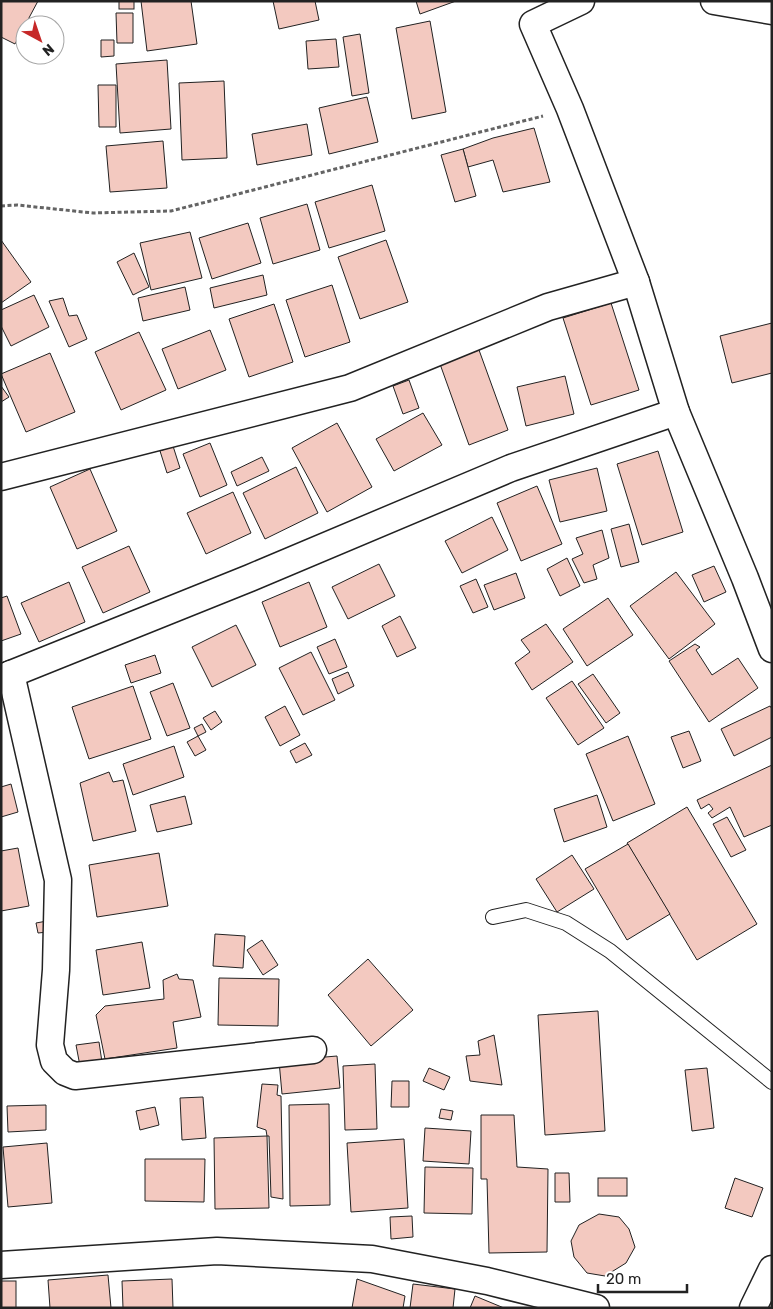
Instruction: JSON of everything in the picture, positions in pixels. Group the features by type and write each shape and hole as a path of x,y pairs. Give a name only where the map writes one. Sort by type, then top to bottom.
{"street":[{"path":"581,1 533,24 570,109 636,282 676,412 745,578 772,649"},
{"path":"714,1 772,11"},
{"path":"1,477 350,388 548,307 636,282"},
{"path":"313,1050 75,1076 65,1072 54,1061 50,1045 56,970 58,880 6,676 250,578 511,468 676,412"},
{"path":"1,1265 216,1251 372,1259 487,1281 596,1308"},
{"path":"753,1308 772,1269"}],"lane":[{"path":"493,917 526,910 566,923 610,951 772,1082"}],"path":[{"path":"1,206 17,205 93,213 171,211 570,109"}],"building":[{"path":"1,1 38,1 31,15 15,15 15,44 1,37"},
{"path":"119,1 134,1 134,9 119,9"},
{"path":"141,1 191,1 197,44 147,51"},
{"path":"273,1 315,1 319,20 279,29"},
{"path":"416,1 456,1 420,14"},
{"path":"116,13 133,13 133,43 117,43"},
{"path":"430,21 446,112 412,119 396,28"},
{"path":"360,34 369,93 352,96 343,37"},
{"path":"336,39 339,67 308,69 306,41"},
{"path":"101,40 114,40 114,56 101,57"},
{"path":"167,60 171,129 120,133 116,64"},
{"path":"224,81 227,158 182,160 179,83"},
{"path":"98,85 116,85 116,127 99,127"},
{"path":"367,97 378,142 329,154 319,108"},
{"path":"307,124 312,155 257,165 252,134"},
{"path":"534,128 550,182 503,192 493,160 468,167 463,149 493,138"},
{"path":"163,141 167,188 110,192 106,146"},
{"path":"463,149 476,196 455,202 441,155"},
{"path":"372,185 385,231 329,248 315,202"},
{"path":"307,204 320,250 273,264 260,218"},
{"path":"248,223 261,263 212,279 199,238"},
{"path":"190,232 202,278 151,290 140,243"},
{"path":"1,240 31,282 1,303"},
{"path":"386,240 408,302 360,319 338,257"},
{"path":"134,253 149,287 133,295 117,262"},
{"path":"263,275 267,295 214,308 210,288"},
{"path":"332,285 350,342 305,357 286,300"},
{"path":"185,287 190,310 143,321 138,298"},
{"path":"34,295 49,327 11,346 1,326 1,310"},
{"path":"63,298 69,316 77,315 87,339 69,347 49,301"},
{"path":"611,303 639,390 591,405 563,318"},
{"path":"274,304 293,362 249,377 229,319"},
{"path":"772,323 772,373 732,383 720,336"},
{"path":"210,330 226,370 178,389 162,349"},
{"path":"139,332 166,390 121,410 95,352"},
{"path":"479,350 508,430 469,445 440,364"},
{"path":"50,353 75,412 26,432 1,374"},
{"path":"565,376 574,414 526,426 517,387"},
{"path":"409,380 419,408 403,414 393,386"},
{"path":"1,386 9,397 1,402"},
{"path":"423,413 442,445 394,471 376,439"},
{"path":"337,423 372,487 327,512 292,448"},
{"path":"210,443 227,485 200,497 183,454"},
{"path":"173,446 180,468 167,473 160,451"},
{"path":"658,451 683,532 642,545 617,464"},
{"path":"262,457 269,471 237,486 231,472"},
{"path":"296,467 318,513 265,539 243,493"},
{"path":"597,468 607,511 560,522 549,480"},
{"path":"90,469 117,531 77,549 50,487"},
{"path":"537,486 562,544 521,561 497,503"},
{"path":"233,492 251,533 206,554 187,513"},
{"path":"492,517 508,550 462,573 445,541"},
{"path":"629,524 639,562 621,567 611,529"},
{"path":"602,530 609,558 593,565 597,579 584,583 572,559 583,554 576,538"},
{"path":"129,546 150,592 103,613 82,567"},
{"path":"567,558 580,586 560,596 547,569"},
{"path":"379,564 395,596 348,619 332,587"},
{"path":"714,566 726,592 704,602 692,575"},
{"path":"676,572 715,624 669,659 630,606"},
{"path":"516,573 525,598 494,610 484,585"},
{"path":"476,579 488,607 473,613 460,586"},
{"path":"69,582 85,622 39,642 21,603"},
{"path":"309,582 327,627 280,647 262,602"},
{"path":"7,596 21,634 1,641 1,598"},
{"path":"608,598 633,635 587,666 563,629"},
{"path":"400,616 416,648 397,657 382,626"},
{"path":"546,624 573,662 532,690 515,663 530,652 521,640"},
{"path":"236,625 256,665 212,687 192,647"},
{"path":"335,639 347,667 329,674 317,647"},
{"path":"695,644 700,647 696,650 712,675 738,658 758,688 709,722 669,661"},
{"path":"311,652 335,700 303,715 279,668"},
{"path":"155,655 161,673 131,683 125,665"},
{"path":"348,672 354,686 338,694 332,679"},
{"path":"593,674 620,713 606,723 578,684"},
{"path":"572,681 604,728 578,745 546,698"},
{"path":"173,683 190,728 167,736 150,692"},
{"path":"133,686 151,739 89,759 72,707"},
{"path":"285,706 300,735 280,746 265,717"},
{"path":"770,706 772,709 772,737 734,756 721,729"},
{"path":"215,711 222,722 211,730 203,718"},
{"path":"202,724 206,732 198,736 194,728"},
{"path":"689,731 701,761 683,768 671,737"},
{"path":"198,736 206,750 195,756 187,742"},
{"path":"628,736 655,804 613,821 586,754"},
{"path":"305,743 312,755 296,763 290,751"},
{"path":"174,746 184,777 133,795 123,764"},
{"path":"772,765 772,825 744,837 730,807 712,818 708,813 713,809 709,804 701,809 697,800"},
{"path":"109,772 113,782 123,780 136,831 93,841 80,783"},
{"path":"11,784 18,812 1,817 1,787"},
{"path":"597,795 607,827 564,842 554,809"},
{"path":"185,796 192,824 157,832 150,805"},
{"path":"687,807 757,924 697,960 627,843"},
{"path":"727,817 746,850 731,857 713,824"},
{"path":"628,844 670,914 627,940 585,869"},
{"path":"18,848 29,906 1,911 1,851"},
{"path":"159,853 168,906 97,917 89,865"},
{"path":"572,855 594,889 557,912 536,879"},
{"path":"47,921 48,932 38,933 36,923"},
{"path":"215,934 245,936 243,968 213,966"},
{"path":"262,940 278,965 263,975 247,950"},
{"path":"142,942 150,988 103,995 96,950"},
{"path":"368,959 413,1010 371,1046 328,995"},
{"path":"177,974 179,979 193,980 201,1017 173,1022 177,1048 105,1059 96,1015 105,1006 164,999 163,980"},
{"path":"219,978 279,979 278,1026 218,1025"},
{"path":"598,1011 605,1131 545,1135 538,1015"},
{"path":"494,1035 502,1085 470,1081 466,1056 480,1055 478,1041"},
{"path":"99,1042 102,1062 80,1066 76,1045"},
{"path":"337,1056 340,1088 282,1094 279,1061"},
{"path":"375,1064 377,1129 345,1130 343,1066"},
{"path":"429,1068 450,1077 444,1090 423,1081"},
{"path":"707,1068 714,1128 692,1131 685,1070"},
{"path":"392,1081 409,1081 409,1107 391,1107"},
{"path":"262,1084 278,1085 277,1095 281,1096 283,1199 271,1197 269,1136 267,1136 266,1130 257,1127"},
{"path":"203,1097 206,1138 182,1140 180,1098"},
{"path":"329,1104 330,1205 290,1206 289,1105"},
{"path":"46,1105 46,1130 8,1132 7,1106"},
{"path":"155,1107 159,1125 140,1130 136,1111"},
{"path":"441,1109 453,1111 451,1120 439,1118"},
{"path":"481,1115 514,1115 517,1167 548,1169 547,1252 489,1253 487,1179 481,1179"},
{"path":"425,1128 471,1131 469,1164 423,1161"},
{"path":"267,1136 269,1208 215,1209 214,1138"},
{"path":"404,1139 408,1208 351,1212 347,1143"},
{"path":"47,1143 52,1203 8,1207 3,1147"},
{"path":"145,1159 205,1159 204,1202 145,1201"},
{"path":"425,1167 473,1168 472,1214 424,1213"},
{"path":"555,1173 569,1173 570,1202 555,1202"},
{"path":"598,1178 627,1178 627,1196 598,1196"},
{"path":"735,1178 763,1188 752,1217 725,1208"},
{"path":"599,1214 619,1217 629,1229 635,1247 626,1263 605,1276 587,1273 574,1257 571,1241 579,1225"},
{"path":"412,1216 413,1237 391,1239 390,1217"},
{"path":"108,1275 111,1308 50,1308 48,1280"},
{"path":"172,1279 173,1308 123,1308 122,1281"},
{"path":"357,1279 405,1296 403,1308 352,1308"},
{"path":"1,1281 16,1281 16,1308 1,1308"},
{"path":"413,1284 455,1289 453,1308 410,1308"},
{"path":"475,1296 504,1308 470,1308"}]}
